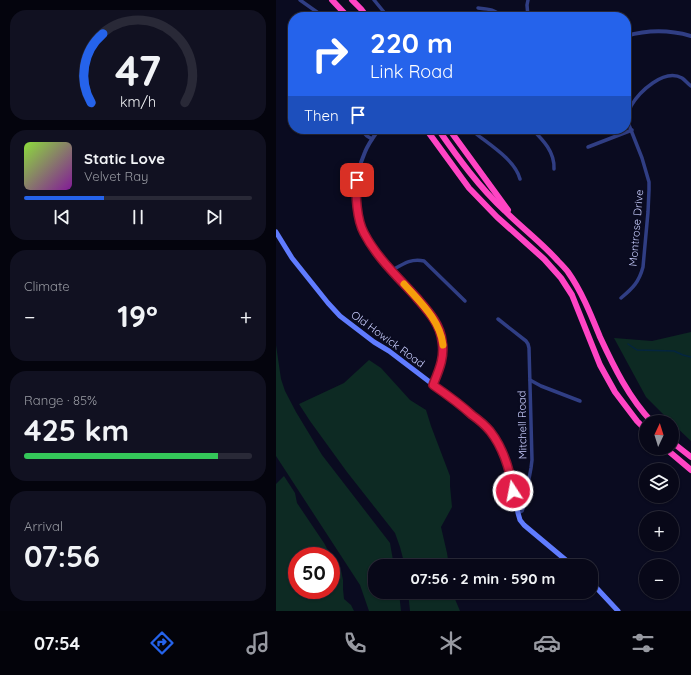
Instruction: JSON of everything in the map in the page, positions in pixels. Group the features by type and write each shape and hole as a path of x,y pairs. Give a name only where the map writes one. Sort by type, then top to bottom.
{"highway":[{"path":"332,0 343,12"},
{"path":"351,0 360,12"},
{"path":"351,0 363,12"},
{"path":"430,134 469,188 497,217 544,259 561,278 572,295 600,365 615,392 639,423"},
{"path":"441,134 477,183 550,252 568,272 590,312 600,337 624,385 646,415"},
{"path":"453,134 508,211 526,230"},
{"path":"679,448 691,457"},
{"path":"673,455 691,470"}],"main road":[{"name":"Old Howick Road","path":"276,232 292,258 333,310 356,329 389,351 485,425 497,442 506,460 520,520 565,559"},
{"path":"598,590 618,611"}],"street":[{"path":"300,0 317,12"},
{"path":"374,0 384,12"},
{"path":"528,0 528,12"},
{"path":"478,8 497,12"},
{"path":"631,35 659,31 691,36"},
{"name":"Montrose Drive","path":"631,107 647,87 663,77 681,77 691,86"},
{"name":"Montrose Drive","path":"621,298 638,282 641,275 643,267 649,190 642,158 631,127"},
{"path":"365,134 372,139"},
{"path":"376,134 365,150 357,180 356,190 358,211 363,232 374,250 391,271 427,309 440,330 443,348 442,360 433,385"},
{"path":"476,134 501,153 515,168 520,179"},
{"path":"536,134 549,149 553,157 554,169"},
{"path":"588,148 622,134"},
{"path":"391,271 411,260 424,261 465,301"},
{"name":"Mitchell Road","path":"498,319 528,344 532,446 531,468 524,506 522,511 518,513"},
{"name":"Mitchell Road","path":"530,380 541,386 580,401"}],"green space":[{"path":"691,332 691,441 679,430 679,415 664,415 646,397 614,338 652,341"},
{"path":"276,345 281,379 285,391 296,412 322,455 390,543 393,559 368,559 368,599 400,599 401,611 369,611 360,585 340,554 340,547 335,547 276,456"},
{"path":"369,360 381,368 410,400 426,410 450,476 452,507 441,527 448,559 403,559 395,533 347,472 299,404 344,383"},
{"path":"284,476 295,493 297,503 326,547 288,547 288,599 340,599 340,569 343,580 344,599 351,605 354,611 276,611 276,484"},
{"path":"409,599 455,599 460,611 410,611"}],"waterway":[{"path":"628,344 637,350 674,351 691,357"}],"slow traffic":[{"path":"404,284 427,309 436,323 440,330 443,345"}],"route":[{"path":"357,180 356,190 358,211 363,232 374,250 391,271 427,309 440,330 443,348 442,360 433,385 468,411 491,432 506,460 513,491"}]}
